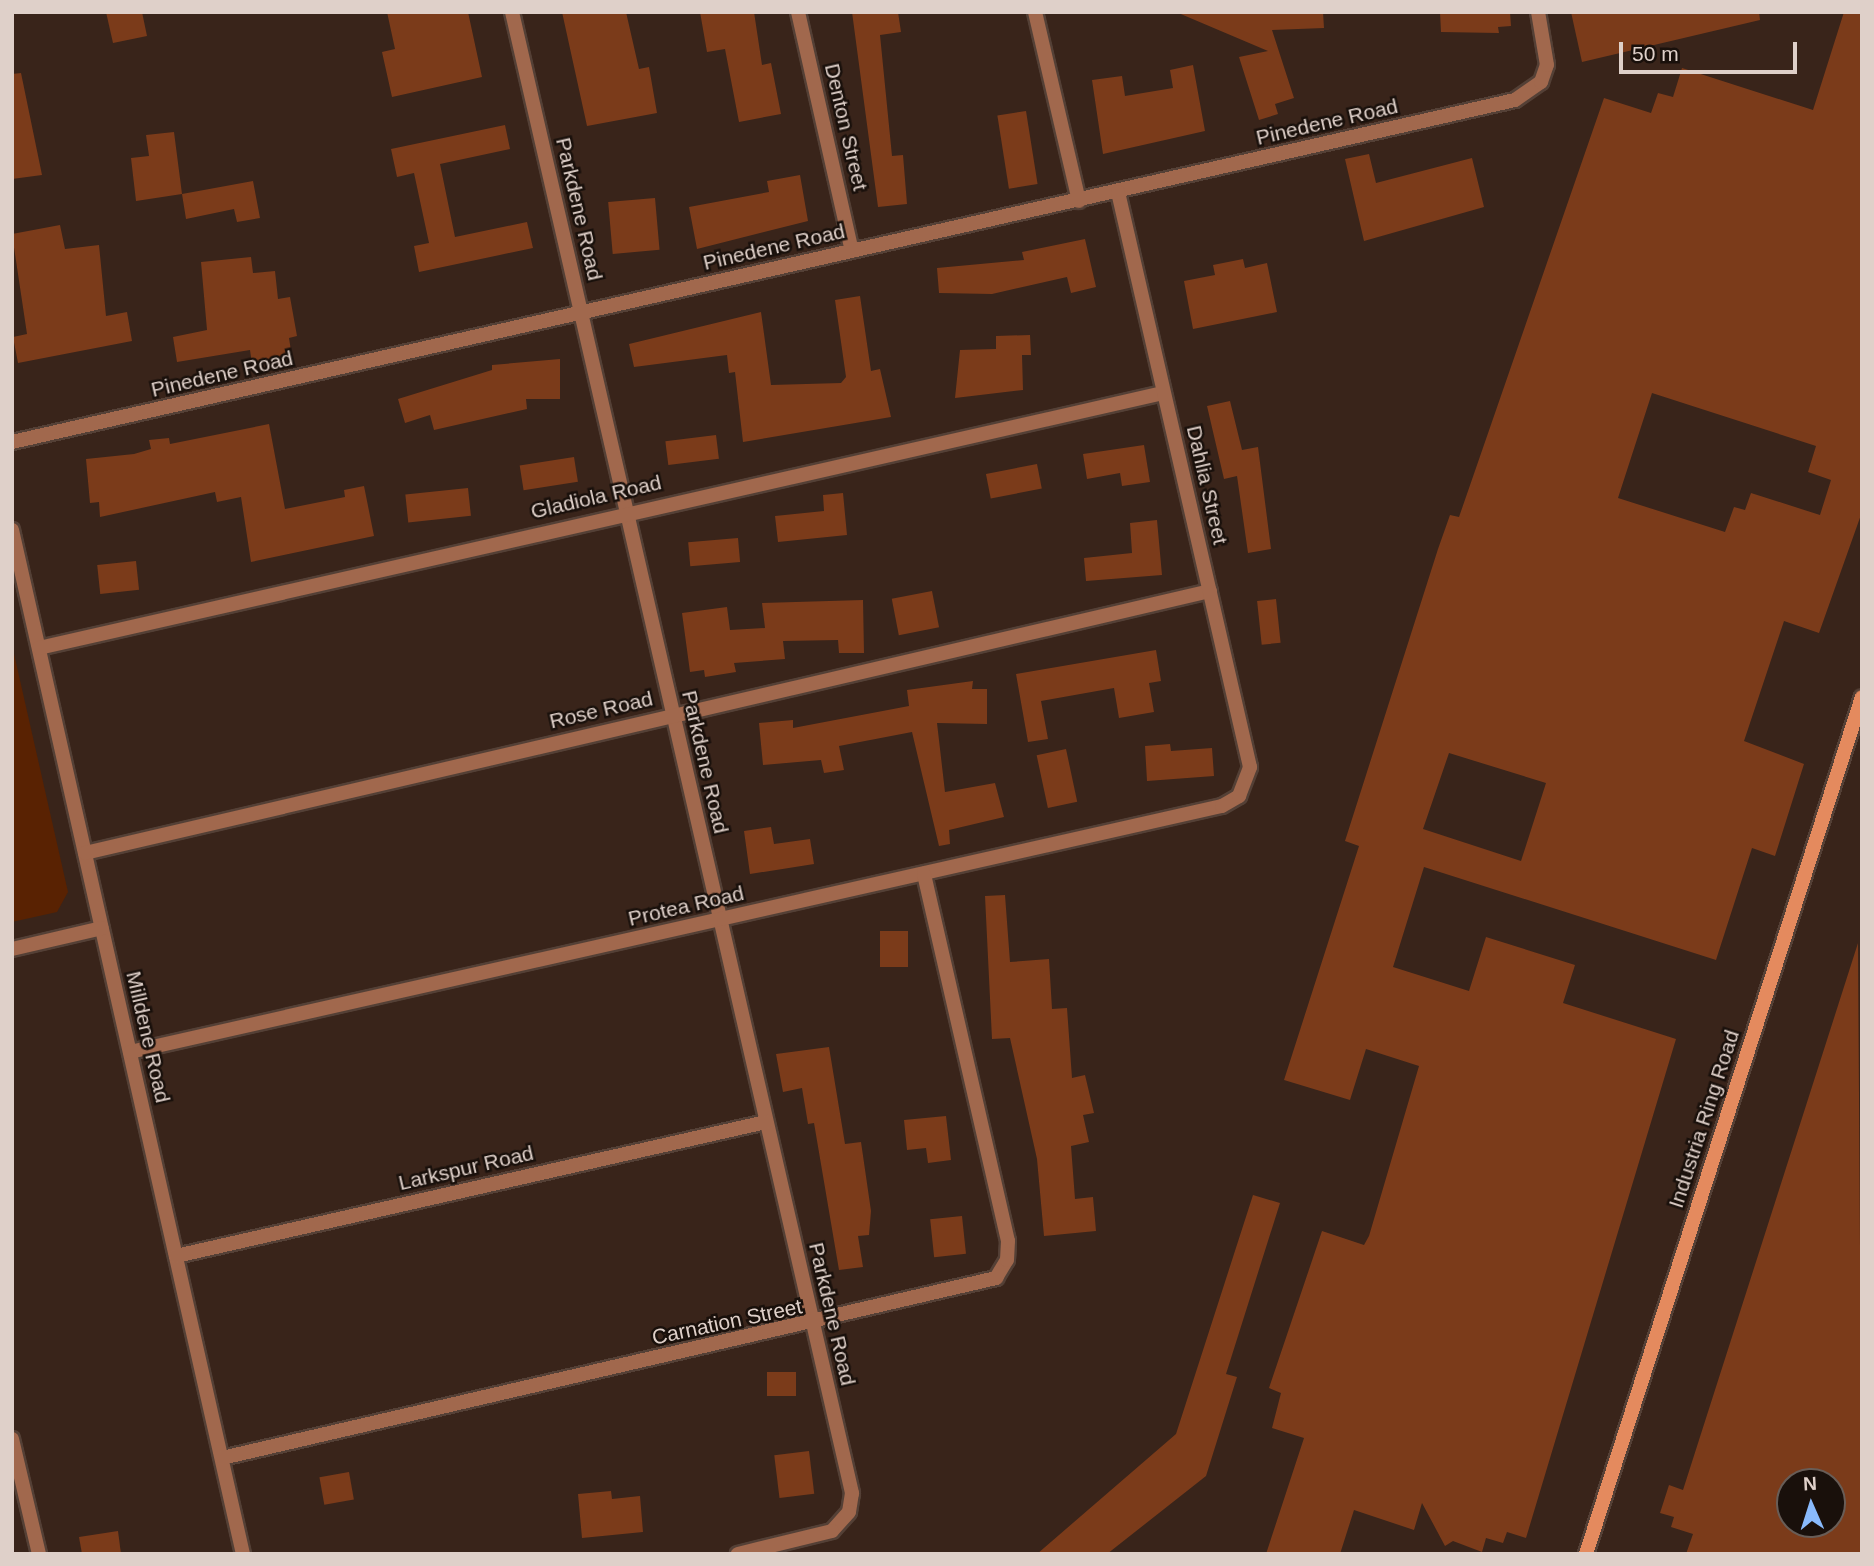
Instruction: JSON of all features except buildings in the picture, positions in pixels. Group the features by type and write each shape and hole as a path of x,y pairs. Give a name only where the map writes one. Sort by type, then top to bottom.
{"street":[{"name":"Parkdene Road","path":"512,12 852,1493 845,1520 825,1535 738,1554"},
{"name":"Denton Street","path":"798,12 852,251"},
{"path":"1035,12 1079,201"},
{"name":"Pinedene Road","path":"12,442 1515,100 1541,82 1547,65 1538,12"},
{"name":"Dahlia Street","path":"1118,192 1250,767 1245,789"},
{"name":"Gladiola Road","path":"39,648 626,512 1163,393"},
{"name":"Milldene Road","path":"12,530 243,1554"},
{"name":"Rose Road","path":"85,853 1210,591"},
{"name":"Industria Ring Road","path":"1586,1554 1862,697"},
{"name":"Protea Road","path":"130,1052 1222,806 1245,789"},
{"name":"Carnation Street","path":"222,1458 985,1285 1007,1260 924,873"},
{"path":"12,949 102,928"},
{"name":"Larkspur Road","path":"176,1256 766,1122"},
{"path":"12,1439 39,1554"}],"shaded area":[{"path":"12,645 68,892 57,912 12,922"}]}
